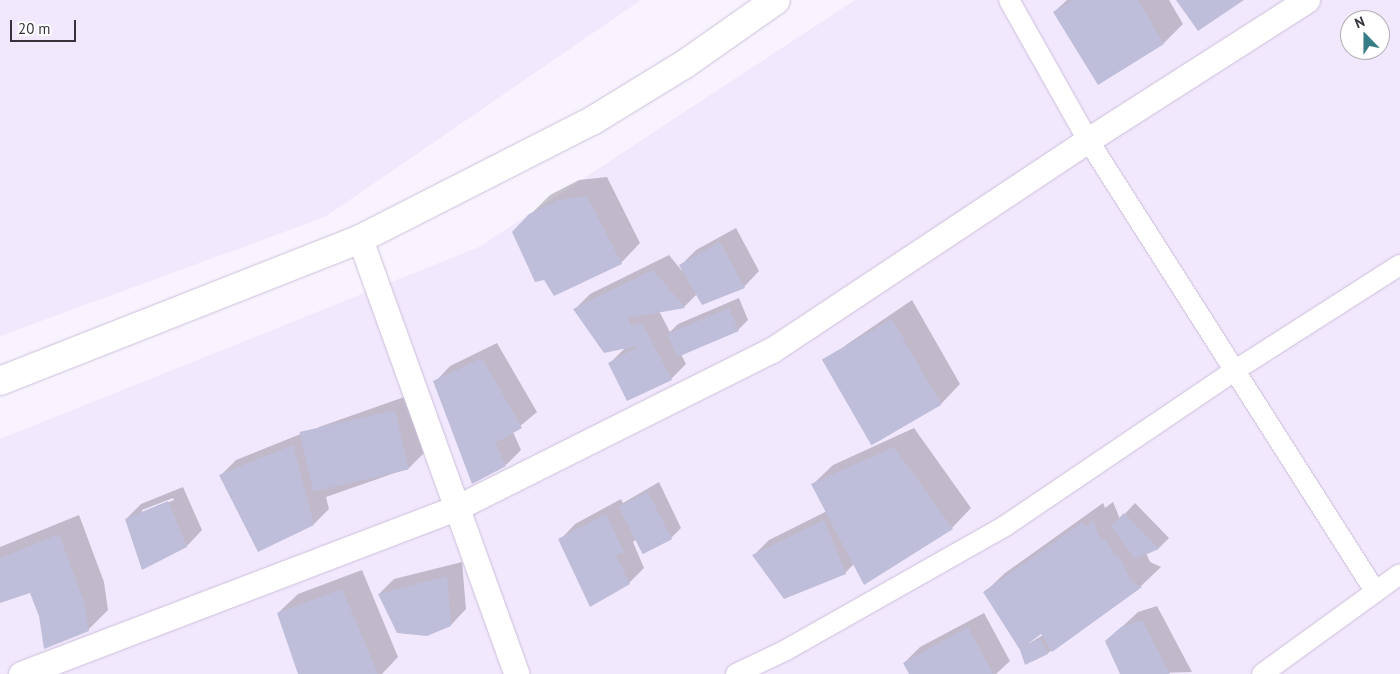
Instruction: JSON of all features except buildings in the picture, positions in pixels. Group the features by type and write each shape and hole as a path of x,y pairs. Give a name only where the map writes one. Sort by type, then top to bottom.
{"main road":[{"path":"0,381 360,239 592,121 685,64 776,0"}],"street":[{"path":"1009,0 1088,140 1376,591"},
{"path":"21,674 458,507 772,350 1088,140 1307,0"},
{"path":"360,239 517,674"},
{"path":"736,674 786,650 1005,526 1234,371 1400,265"},
{"path":"1262,674 1400,574"}],"shaded area":[{"path":"0,0 641,0 325,217 0,336"},
{"path":"855,0 1400,0 1400,674 0,674 0,439 479,247"}]}
